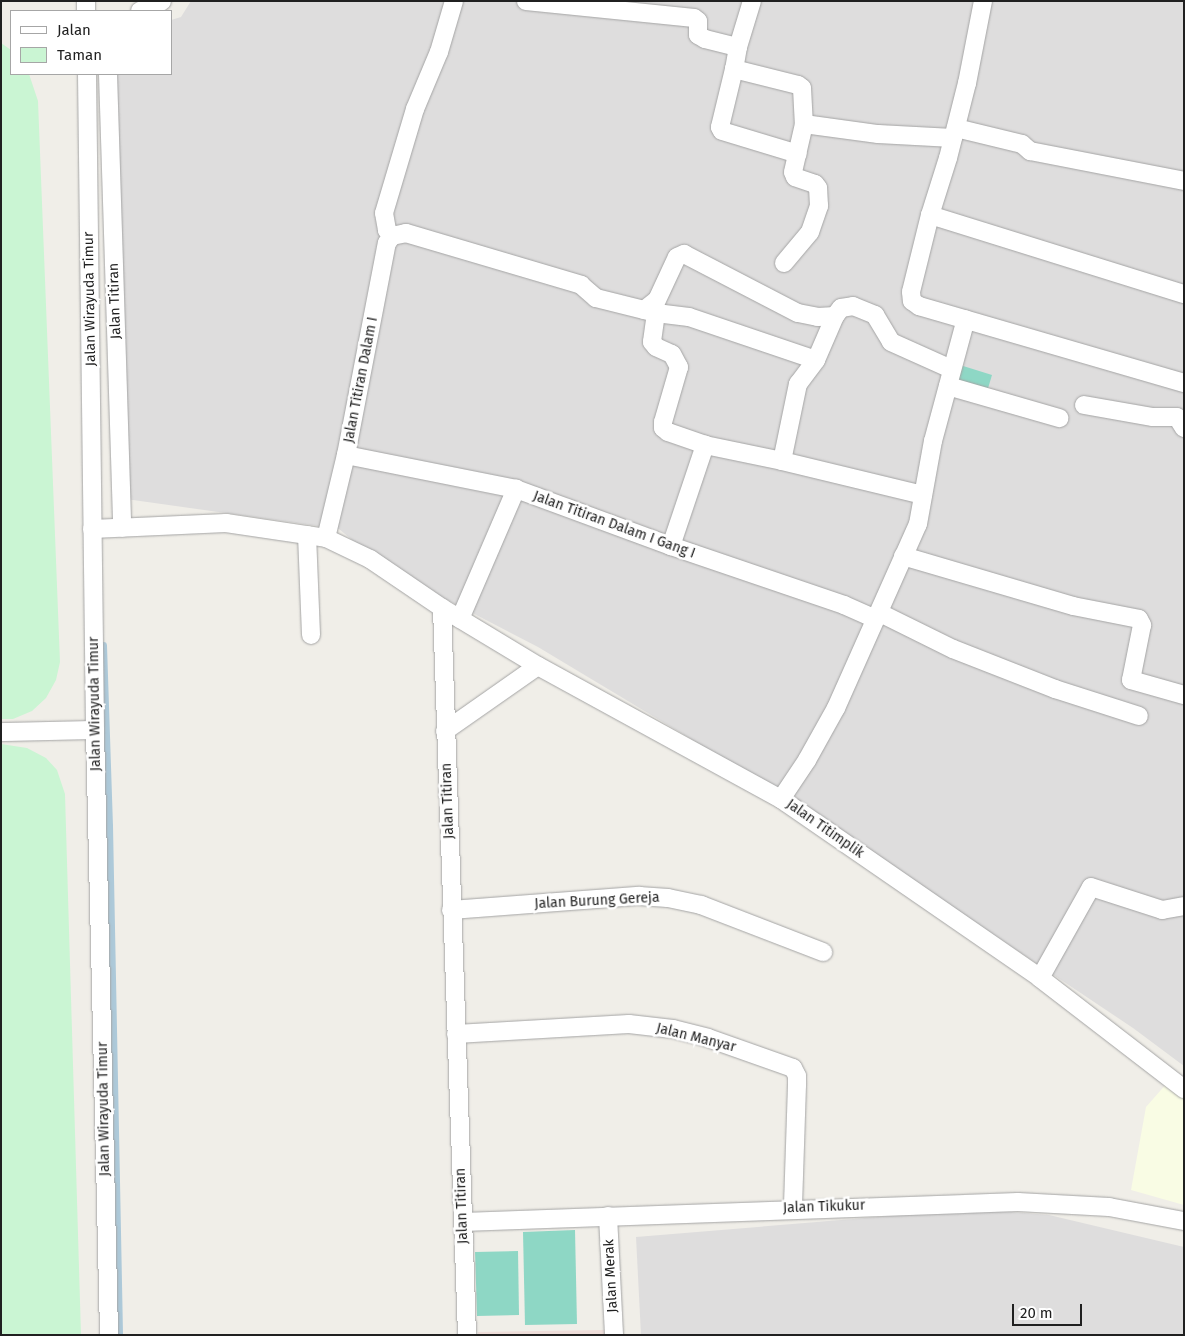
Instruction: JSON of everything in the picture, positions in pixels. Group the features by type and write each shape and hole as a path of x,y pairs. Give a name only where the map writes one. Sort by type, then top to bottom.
{"street":[{"path":"454,1 439,52 415,109 384,213 387,230 399,235 581,285 596,298 650,312 689,317 816,360"},
{"path":"526,1 694,18 698,21 698,35 704,39 738,47"},
{"path":"752,1 738,47 720,126 722,131 798,154"},
{"path":"983,1 955,133 930,215 911,292 912,301 919,306 1184,383"},
{"path":"734,69 798,85 802,88 804,124 793,172 795,176 815,184 818,188 819,206 810,232 784,263"},
{"name":"Jalan Wirayuda Timur","path":"87,75 95,730 109,1335"},
{"name":"Jalan Titiran","path":"108,75 122,528"},
{"path":"804,124 878,134 955,133 1022,144 1030,151 1184,181"},
{"path":"930,215 1184,294"},
{"name":"Jalan Titiran Dalam I","path":"326,538 346,455 387,243 399,235"},
{"path":"835,316 818,317 798,313 684,254 677,257 650,312 652,342 656,347 672,354 678,367 664,428 704,445 782,461 923,495"},
{"path":"782,461 798,384 816,360 835,316 841,308 853,306 875,315 891,342 949,378 1059,418"},
{"path":"781,799 807,760 836,708 918,524 933,442 966,319"},
{"path":"1084,405 1153,417 1177,417 1184,428"},
{"path":"671,546 704,445"},
{"name":"Jalan Titiran Dalam I Gang I","path":"346,455 516,489 671,546 878,616 953,649 1046,685 1139,716"},
{"path":"460,619 516,489"},
{"path":"92,529 226,523 326,538 370,559 442,608"},
{"path":"307,535 311,635"},
{"path":"903,556 1073,606 1139,619 1142,624 1130,680 1184,695"},
{"name":"Jalan Titiran","path":"442,608 467,1335"},
{"name":"Jalan Titimplik","path":"442,608 538,666 781,799 1040,978 1184,1089"},
{"path":"445,731 538,666"},
{"path":"1,732 95,730"},
{"path":"1040,978 1091,887 1162,910 1184,906"},
{"name":"Jalan Burung Gereja","path":"451,910 639,896 668,898 701,904 823,952"},
{"name":"Jalan Manyar","path":"456,1034 629,1024 673,1030 708,1038 793,1068 797,1076 793,1208"},
{"name":"Jalan Tikukur","path":"463,1222 793,1208 1018,1202 1109,1207 1184,1222"},
{"name":"Jalan Merak","path":"608,1216 614,1335"}],"shaded area":[{"path":"191,1 1184,1 1184,1066 1133,1028 786,796 538,647 386,568 339,529 126,499 114,75 172,75 172,20 181,17"},
{"path":"1168,1082 1184,1093 1184,1205 1131,1190 1146,1107"},
{"path":"975,1209 1049,1215 1184,1247 1184,1335 641,1335 636,1237"},
{"path":"605,1330 605,1335 478,1335 478,1332"}],"green space":[{"path":"1,43 10,49 10,75 29,75 38,101 60,662 56,680 46,698 32,711 13,719 1,719"},
{"path":"960,365 992,375 986,395 953,386"},
{"path":"1,744 27,748 46,758 57,770 65,794 81,1335 1,1335"},
{"path":"575,1230 577,1324 525,1325 523,1232"},
{"path":"518,1251 519,1315 477,1316 475,1252"}],"waterway":[{"path":"103,645 109,826 119,1335"}]}
